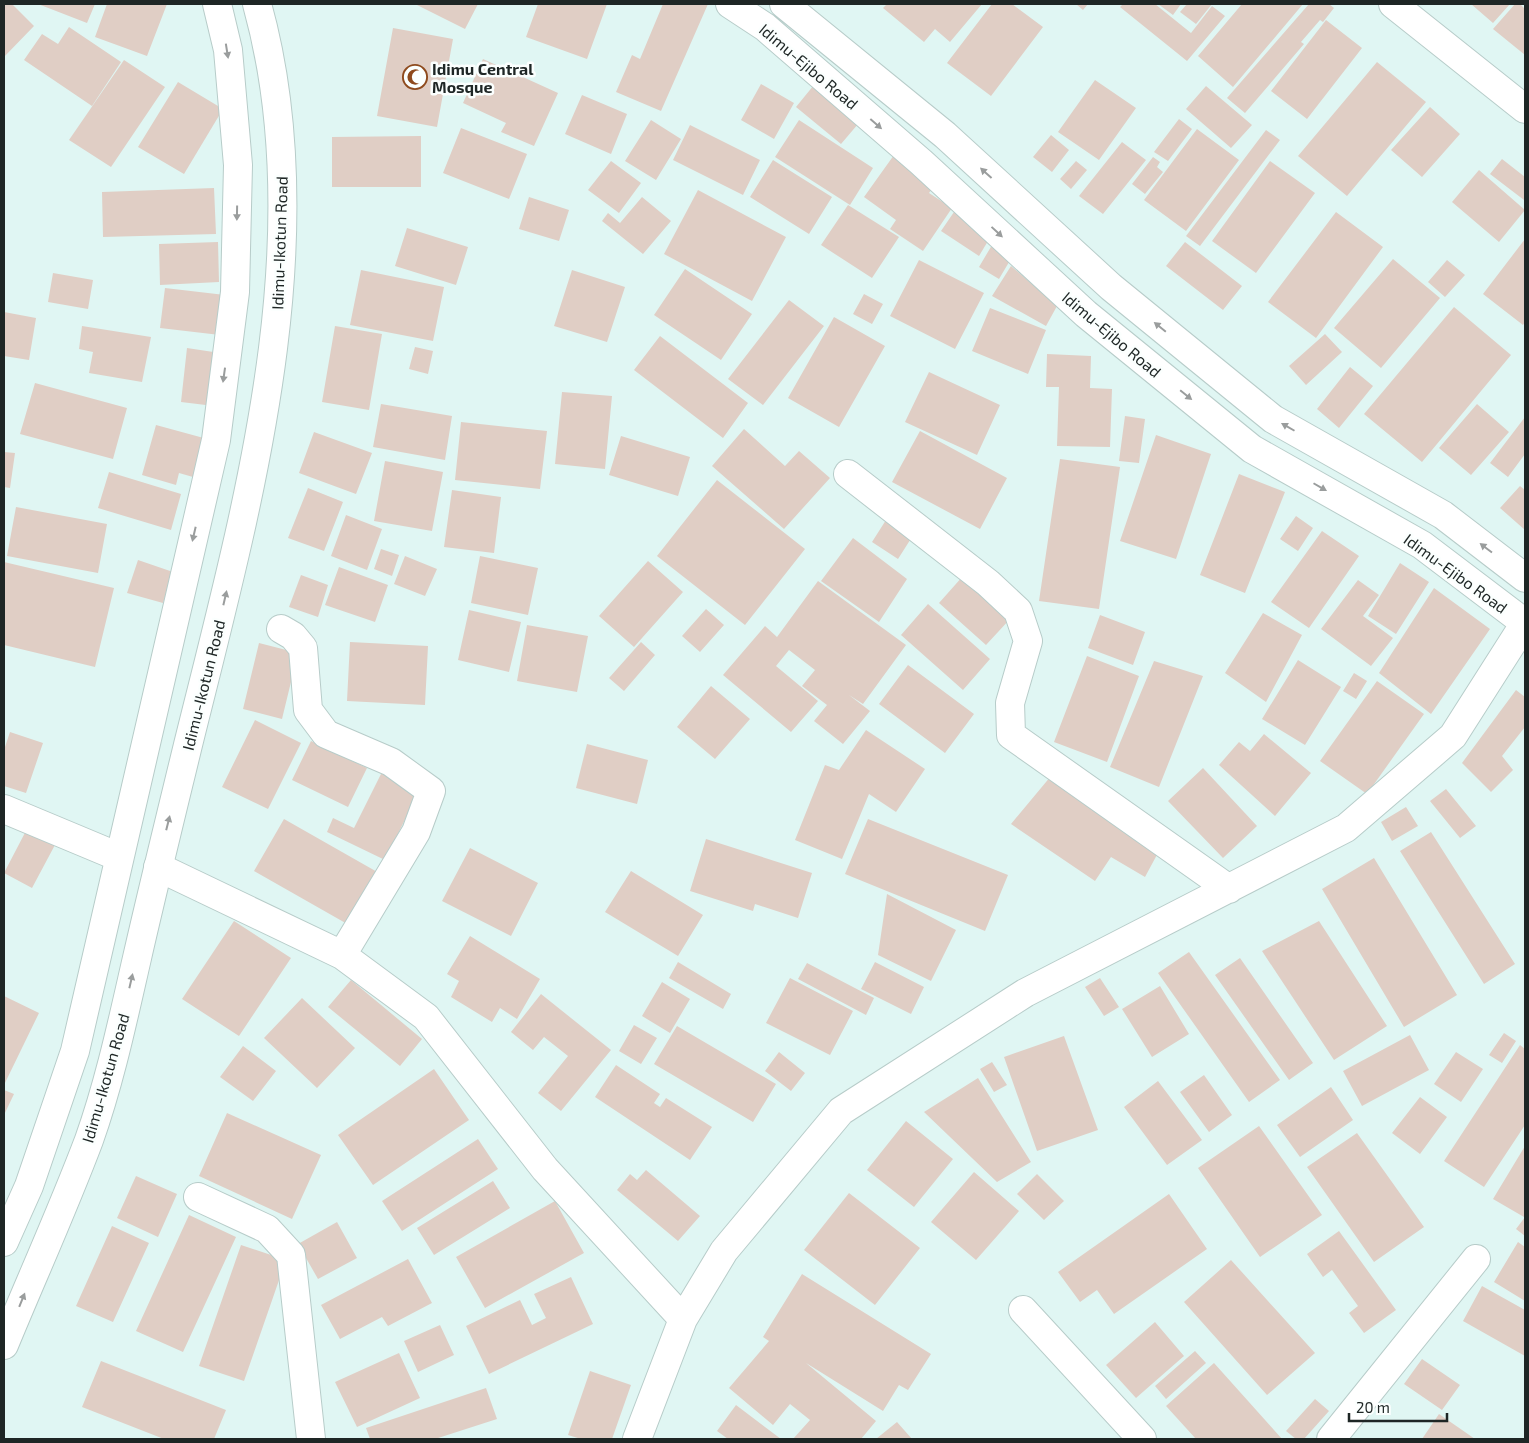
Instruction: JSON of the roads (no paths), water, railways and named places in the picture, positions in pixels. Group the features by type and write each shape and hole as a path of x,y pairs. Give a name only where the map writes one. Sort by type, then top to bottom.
{"main road":[{"path":"4,1242 29,1186 75,1051 216,440 235,292 238,164 228,50 217,4"},
{"name":"Idimu-Ikotun Road","path":"4,1345 89,1139 115,1053 158,867 228,584 258,439 280,293 282,164 269,48 257,4"},
{"name":"Idimu-Ejibo Road","path":"730,4 765,27 914,156 1086,314 1252,449 1422,545 1525,623"},
{"name":"Idimu-Ejibo Road","path":"784,4 945,135 1111,287 1273,419 1443,515 1525,578"},
{"path":"1393,4 1525,109"},
{"path":"848,474 988,583 1018,611 1028,641 1010,704 1011,735 1228,890"},
{"path":"637,1439 682,1319 724,1251 841,1111 1025,993 1346,828 1454,736 1525,623"},
{"path":"281,629 293,636 303,648 308,710 326,734 391,762 431,790 416,832 342,955"},
{"path":"4,809 119,857"},
{"path":"158,867 342,955 426,1017 545,1170 682,1319"},
{"path":"198,1196 267,1229 290,1255 310,1439"},
{"path":"1331,1439 1476,1259"},
{"path":"1023,1310 1142,1439"}],"place":[{"name":"Idimu Central Mosque","path":"415,77"}]}
